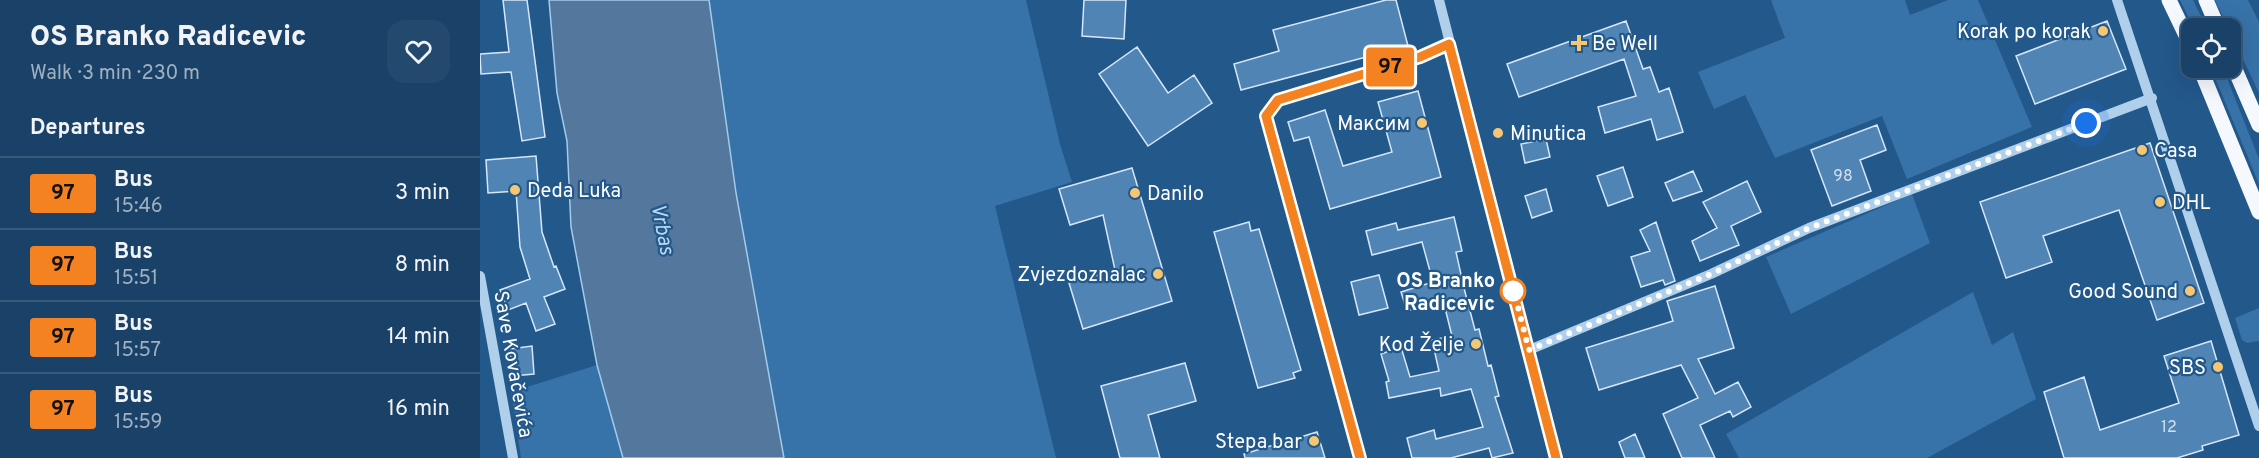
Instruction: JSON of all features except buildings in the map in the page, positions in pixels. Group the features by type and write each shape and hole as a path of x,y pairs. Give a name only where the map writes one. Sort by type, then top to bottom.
{"main road":[{"path":"2169,0 2181,25"},
{"path":"2206,0 2214,18"},
{"path":"2204,78 2259,212"},
{"path":"2239,78 2259,125"}],"street":[{"path":"1439,0 1556,458"},
{"path":"2117,0 2152,98 2259,426"},
{"path":"1360,458 1266,116 1278,100 1420,57 1449,44"},
{"path":"1529,350 1711,274 1809,228 2152,98"},
{"name":"Save Kovačevića","path":"480,276 513,458"}],"shaded area":[{"path":"709,0 1026,0 1060,144 1072,182 995,206 1056,458 784,458 736,193"},
{"path":"1771,0 1905,0 1910,15 1948,0 1978,0 2032,127 1907,179 1882,116 1775,158 1745,95 1714,109 1698,72 1785,38"},
{"path":"2180,0 2193,0 2202,18 2189,18"},
{"path":"2215,0 2248,0 2259,22 2259,93 2241,55 2241,18 2224,18"},
{"path":"2215,78 2227,78 2259,159 2259,184"},
{"path":"1912,194 1930,243 1791,314 1766,257"},
{"path":"1973,292 1992,345 2013,332 2036,399 1927,458 1739,458 1726,434"},
{"path":"2259,308 2259,341 2247,343 2242,340 2235,318"},
{"path":"597,365 623,458 521,458 511,392"}],"water":[{"name":"Vrbas","path":"549,0 709,0 736,193 784,458 623,458 597,365 571,227 567,141 557,93"}],"bus line":[{"name":"97","path":"1360,458 1277,165 1266,116 1270,107 1278,100 1420,57 1449,44 1556,458"}],"place":[{"name":"Korak po korak","path":"2103,31"},
{"name":"Be Well","path":"1579,43"},
{"name":"Максим","path":"1422,123"},
{"name":"Minutica","path":"1498,133"},
{"name":"Casa","path":"2142,150"},
{"name":"Deda Luka","path":"515,190"},
{"name":"Danilo","path":"1135,193"},
{"name":"DHL","path":"2160,202"},
{"name":"Zvjezdoznalac","path":"1158,274"},
{"name":"OS Branko Radicevic","path":"1513,291"},
{"name":"Good Sound","path":"2190,291"},
{"name":"Kod Želje","path":"1476,344"},
{"name":"SBS","path":"2218,367"},
{"name":"Stepa bar","path":"1314,441"}],"route":[{"path":"1513,291 1512,284 1529,350 1711,274 1809,228 2086,123"}]}
